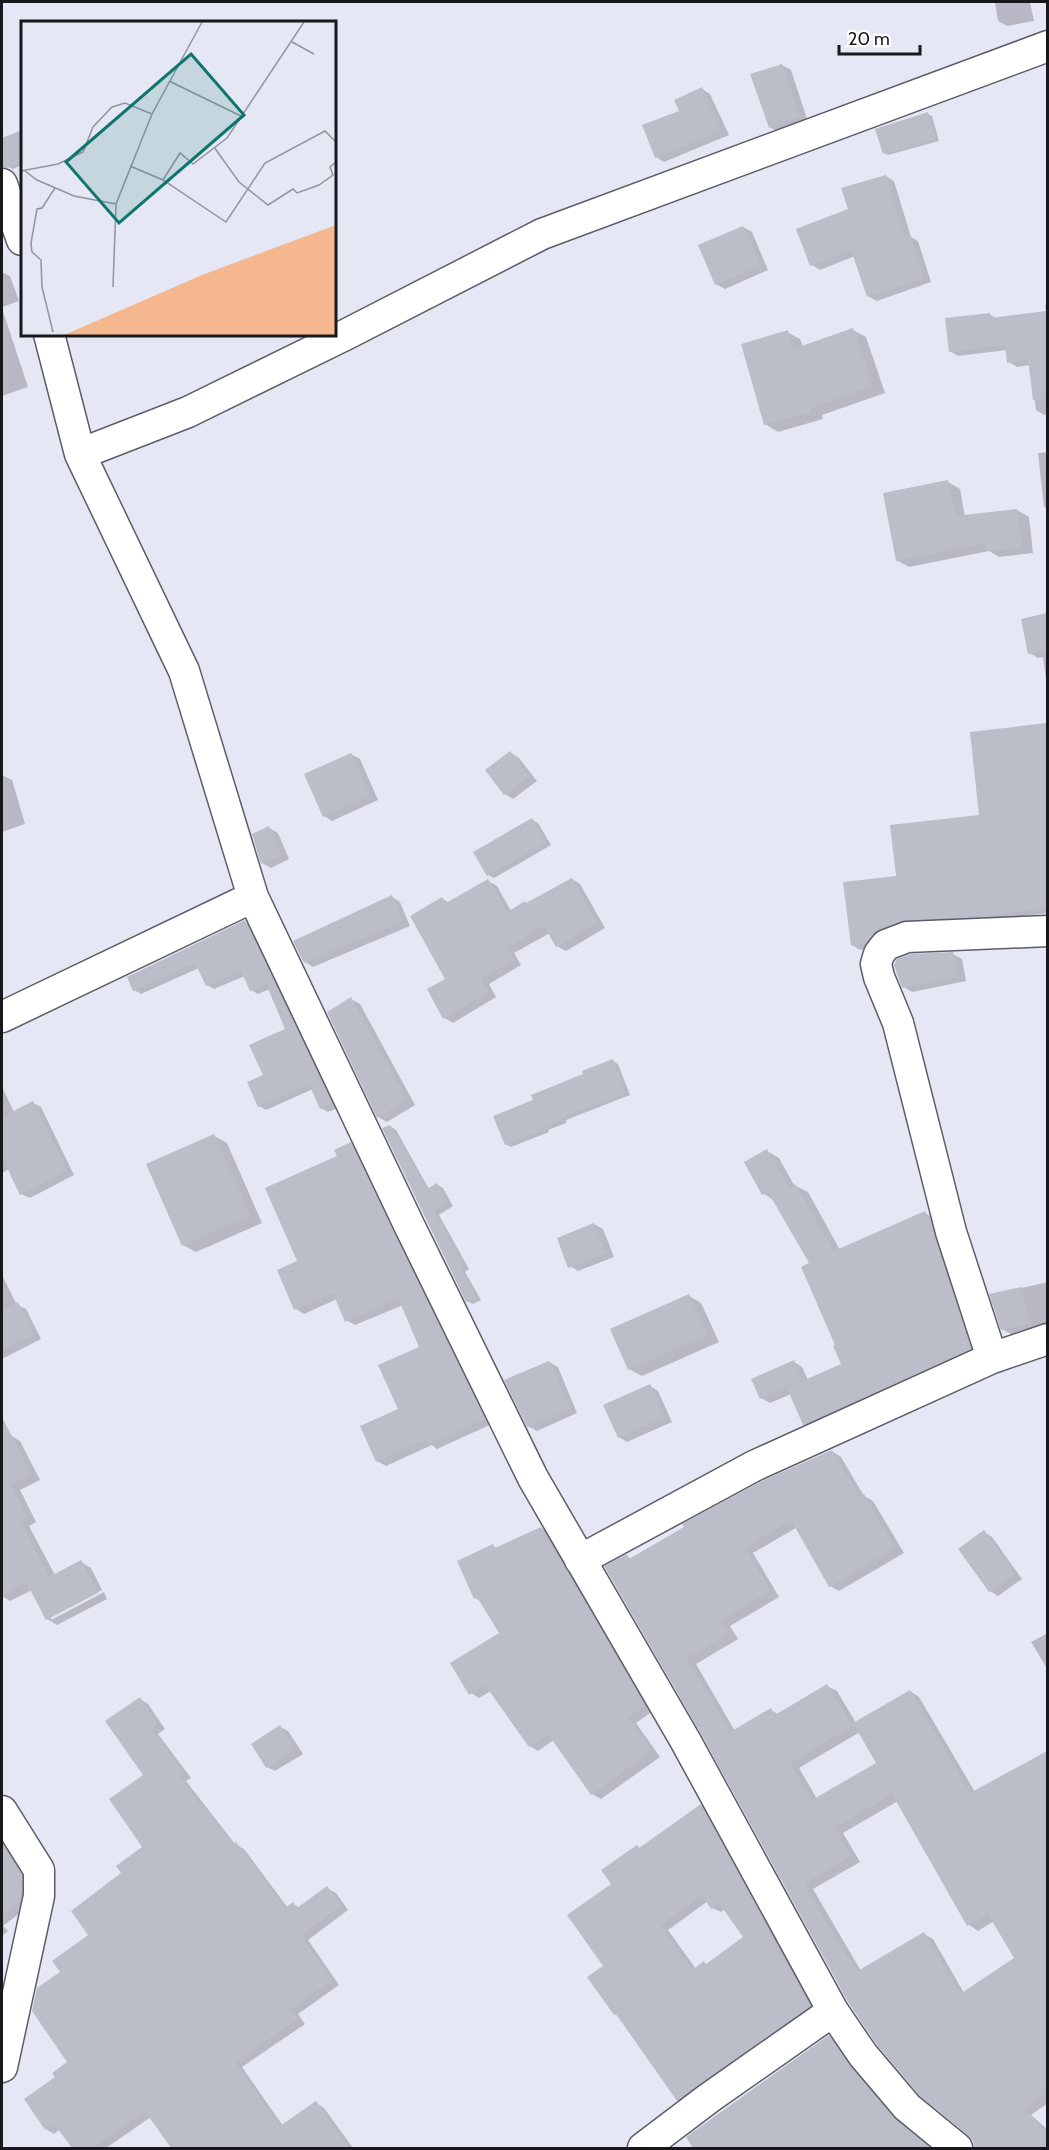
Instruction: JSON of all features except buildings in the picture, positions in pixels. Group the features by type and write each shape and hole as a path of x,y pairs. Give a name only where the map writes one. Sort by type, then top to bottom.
{"street":[{"path":"80,454 188,412 542,234 1047,46"},
{"path":"2,184 21,237"},
{"path":"50,336 80,454 184,671 253,897 409,1225 533,1478 685,1740 833,2011 863,2055 907,2107 957,2148"},
{"path":"2,1017 253,897"},
{"path":"992,1358 951,1233 898,1023 876,964 879,954 886,945 907,937 1047,931"},
{"path":"580,1560 754,1466 992,1358 1047,1339"},
{"path":"2,1811 39,1870 40,1881 39,1896 2,2067"},
{"path":"643,2148 709,2098 833,2011"}]}
